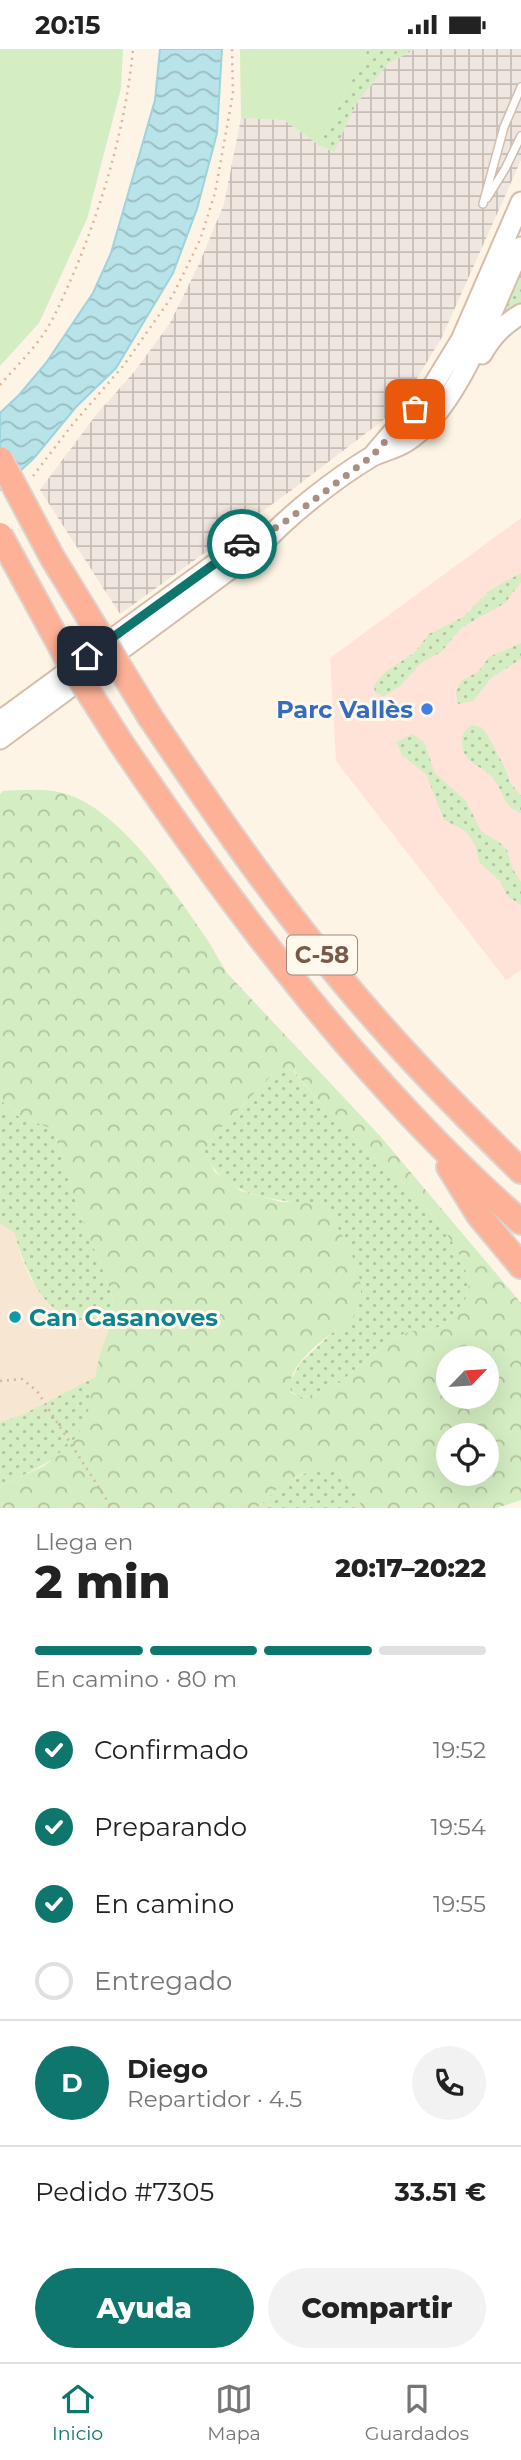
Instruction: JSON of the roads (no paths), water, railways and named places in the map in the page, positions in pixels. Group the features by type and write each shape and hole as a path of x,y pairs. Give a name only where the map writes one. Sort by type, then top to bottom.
{"highway":[{"name":"C-58","path":"0,459 52,557 150,717 238,847 332,969 441,1093 521,1171"},
{"name":"C-58","path":"0,535 67,658 181,832 305,993 430,1137 521,1222"},
{"path":"430,1137 478,1214 521,1266"}],"main road":[{"path":"0,739 260,547 278,527 372,456 415,409 451,358 521,202"},
{"path":"487,281 504,257 521,241"},
{"path":"459,382 521,247"},
{"path":"372,456 406,442 476,365 489,341 503,326 521,314"},
{"path":"0,721 253,535 278,527"},
{"path":"0,731 26,713 52,701"}],"lane":[{"path":"521,87 504,127 483,205 521,136"}],"water":[{"path":"160,49 222,49 217,133 197,209 173,273 116,368 76,407 34,458 0,490 0,413 46,363 93,293 111,253 155,100"}],"place":[{"name":"Parc Vallès","path":"427,709"},
{"name":"Can Casanoves","path":"15,1317"}]}
